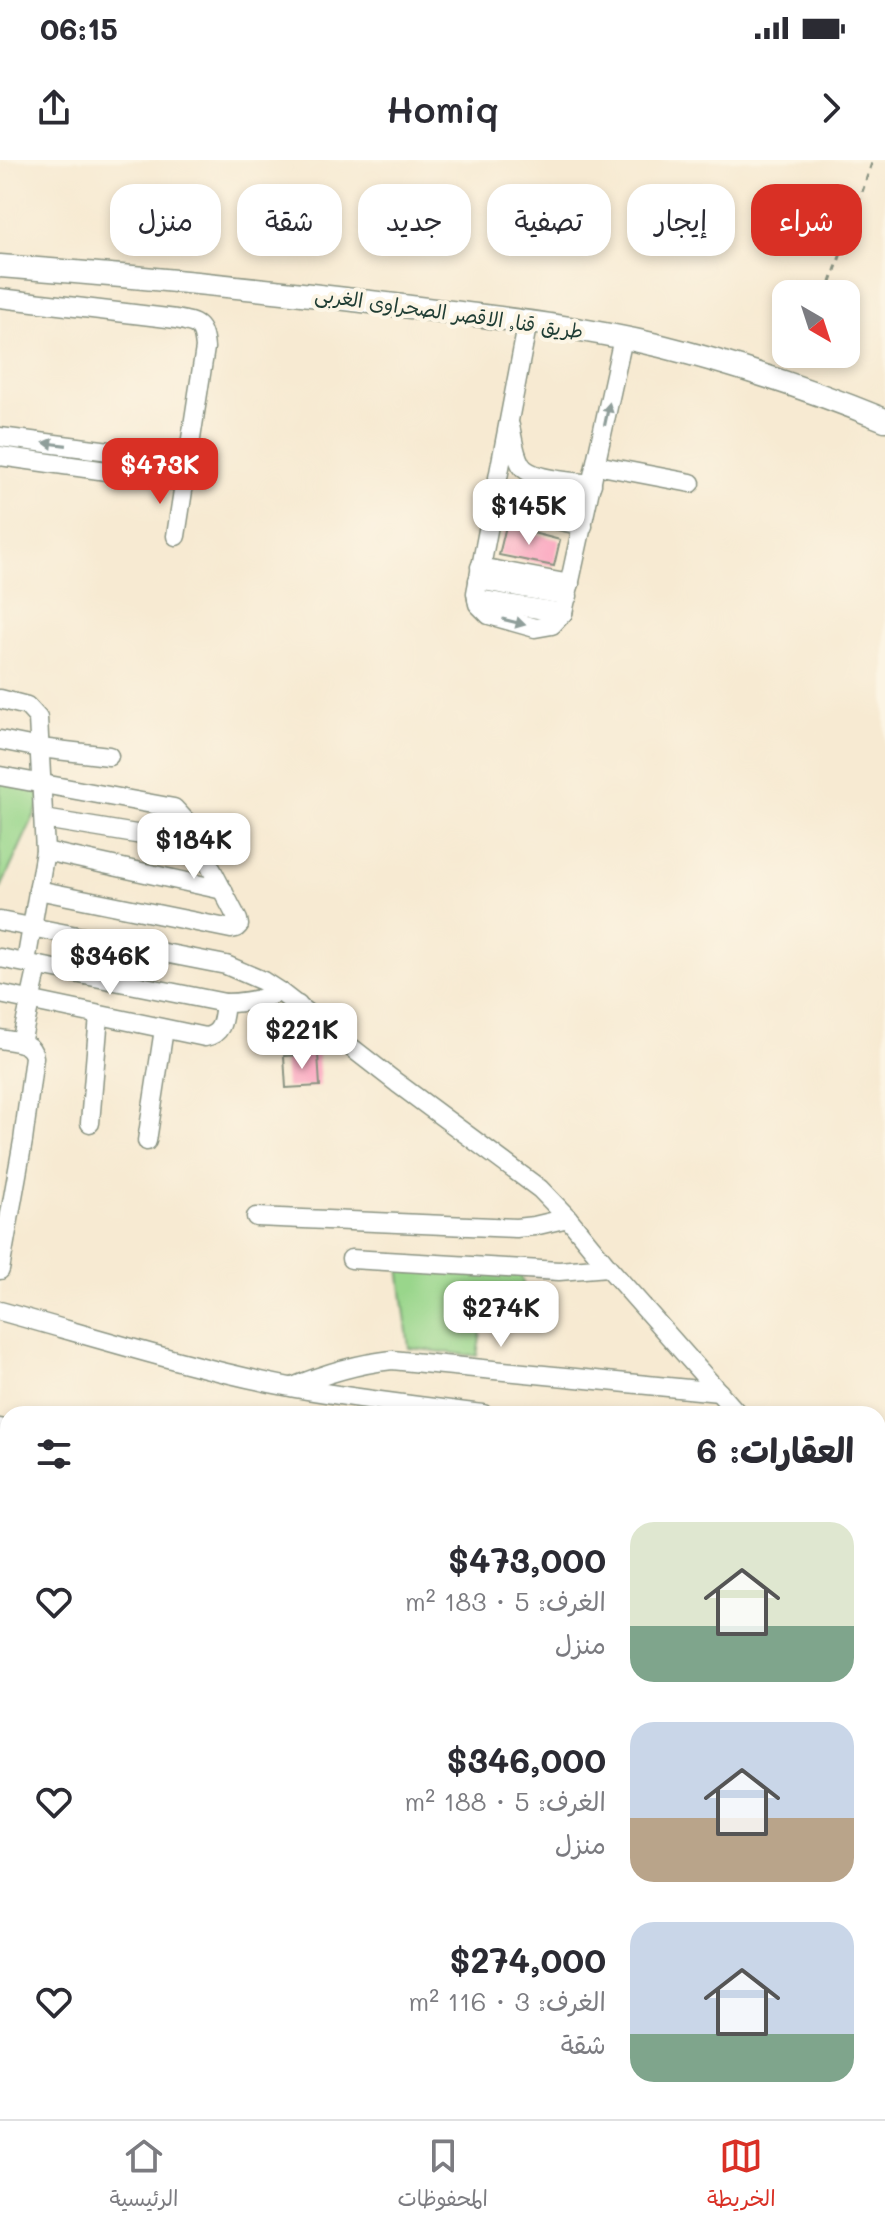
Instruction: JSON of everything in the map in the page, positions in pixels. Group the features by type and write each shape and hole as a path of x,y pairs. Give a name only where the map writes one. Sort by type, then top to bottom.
{"main road":[{"name":"طريق قنا, الاقصر الصحراوى الغربى","path":"0,266 232,286 528,321 623,338 753,372 885,420"}],"street":[{"path":"0,298 197,324 203,334 205,348 176,536"},
{"path":"528,321 478,582 481,608 494,618 535,628 552,625 567,598 623,338"},
{"path":"509,419 518,459 526,472 535,476 594,474 691,483"},
{"path":"0,437 188,461"},
{"path":"0,456 185,482"},
{"path":"492,505 583,526"},
{"path":"478,582 567,598"},
{"path":"0,699 34,711 38,718 40,748 45,851 32,927 30,1001 21,1043"},
{"path":"0,740 109,756"},
{"path":"0,776 174,808 185,820 191,843"},
{"path":"38,890 236,928 239,925 203,853 191,843 44,819"},
{"path":"45,851 223,890"},
{"path":"0,921 226,965 280,992 540,1189 731,1406"},
{"path":"0,958 225,1003 244,1003 280,992"},
{"path":"0,994 205,1037 219,1031 223,1024 225,1003"},
{"path":"284,1033 298,1005"},
{"path":"90,1123 99,1016"},
{"path":"147,1141 164,1029"},
{"path":"0,1039 28,1045 34,1057 0,1270"},
{"path":"256,1217 516,1228 568,1218"},
{"path":"351,1259 559,1271 608,1267"},
{"path":"0,1311 193,1364 293,1387 421,1406"},
{"path":"293,1387 325,1373 358,1364 392,1360 719,1392"}],"path":[{"path":"832,280 873,160"}],"green space":[{"path":"0,780 48,786 0,890"},
{"path":"399,1267 521,1274 525,1293 488,1289 477,1356 409,1348"}],"building":[{"path":"506,526 560,540 554,566 499,555"},
{"path":"318,1054 320,1086 286,1088 284,1056"}]}
